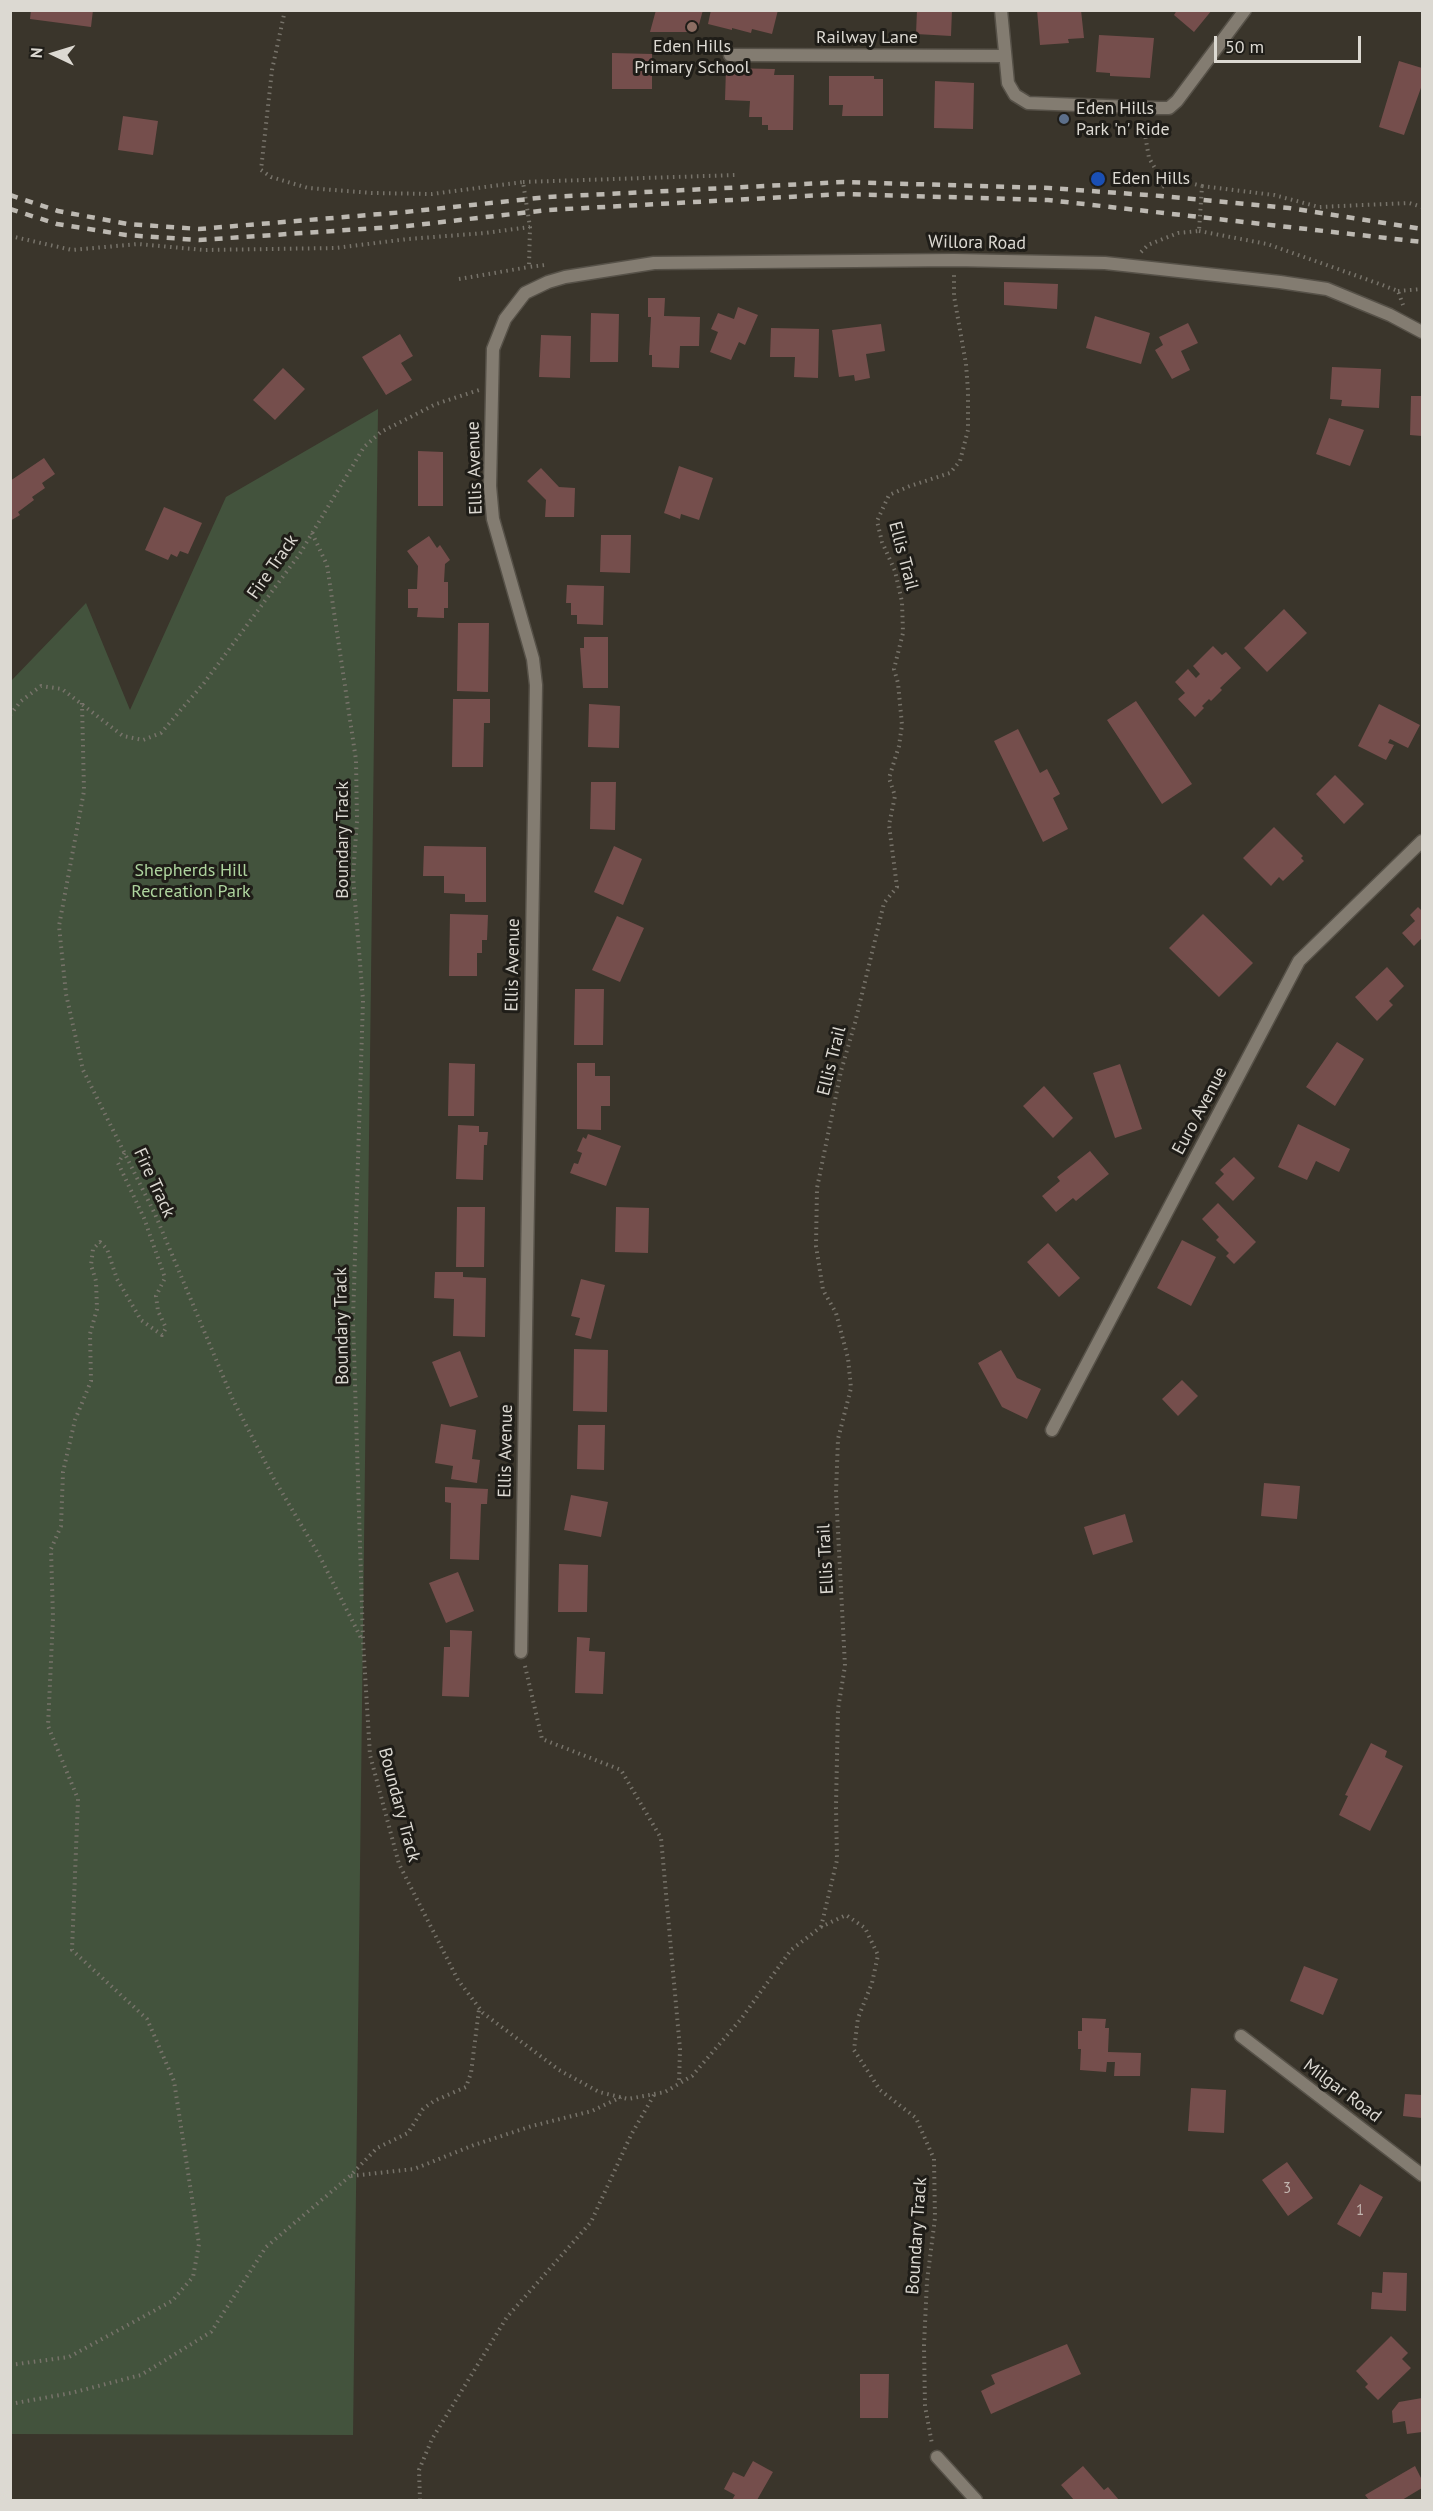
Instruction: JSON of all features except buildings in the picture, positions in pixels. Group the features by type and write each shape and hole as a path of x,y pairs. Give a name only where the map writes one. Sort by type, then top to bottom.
{"street":[{"path":"1001,10 1008,83 1015,95 1028,102 1169,108 1177,101 1245,10"},
{"name":"Railway Lane","path":"730,56 1005,56"},
{"name":"Willora Road","path":"525,293 565,277 654,263 954,260 1105,263 1327,289 1390,315 1422,332"},
{"name":"Ellis Avenue","path":"521,1652 536,685 533,659 493,519 490,486 493,349 505,319 525,293"},
{"name":"Euro Avenue","path":"1052,1430 1299,961 1422,841"},
{"name":"Milgar Road","path":"1241,2036 1422,2175"},
{"path":"937,2457 976,2500"}],"path":[{"path":"285,10 272,70 262,148 261,170 271,177 308,188 372,193 432,194 524,182 736,176"},
{"path":"1140,107 1149,159 1159,175 1173,180 1274,195 1319,207 1409,203 1422,207"},
{"path":"1162,187 1173,180"},
{"path":"524,182 530,227 529,267"},
{"path":"1198,231 1202,186"},
{"path":"10,236 72,250 138,244 204,250 336,248 530,227"},
{"path":"1138,266 1139,255 1148,245 1178,233 1198,231 1267,244 1398,291 1422,289"},
{"name":"Ellis Trail","path":"821,1927 837,1860 838,1709 845,1666 836,1493 838,1439 851,1388 848,1358 836,1313 823,1290 818,1257 817,1188 841,1071 884,903 897,887 889,825 895,796 889,778 899,746 902,725 898,683 894,669 903,633 902,602 895,571 882,542 877,521 889,495 950,473 960,461 968,429 966,364 954,296 954,260"},
{"path":"459,279 562,263 565,277"},
{"path":"1398,291 1405,314"},
{"name":"Fire Track","path":"10,715 21,701 41,686 62,689 123,736 143,740 161,733 204,684 299,555 364,447 381,432 436,404 474,390 491,390"},
{"name":"Boundary Track","path":"312,533 327,565 356,760 357,821 353,876 363,1000 353,1319 363,1641 369,1755 399,1864 458,1980 483,2013 559,2070 599,2092 628,2099 665,2092 692,2076 741,2019 791,1950 821,1927 846,1915 865,1928 878,1955 872,1983 858,2018 854,2050 879,2091 916,2118 934,2159 934,2218 926,2292 925,2396 931,2438 937,2457"},
{"name":"Fire Track","path":"82,703 84,791 59,926 65,982 83,1070 155,1214 233,1400 363,1641"},
{"path":"10,2365 69,2357 172,2301 193,2277 198,2244 174,2081 147,2019 72,1950 78,1799 48,1726 53,1618 51,1549 61,1526 63,1472 75,1420 91,1381 90,1334 97,1309 96,1281 91,1264 93,1249 100,1242 107,1249 117,1279 141,1320 162,1335 166,1328 158,1311 156,1296 165,1278 144,1218 118,1163 125,1152"},
{"path":"521,1652 542,1739 621,1770 661,1838 680,2049 679,2084"},
{"path":"10,2404 71,2393 141,2375 211,2332 266,2247 350,2176 377,2148 408,2133 423,2109 434,2101 466,2087 471,2073 479,2008"},
{"path":"420,2500 419,2470 432,2439 507,2317 591,2222 631,2135 654,2094"},
{"path":"350,2176 414,2169 522,2129 592,2111 621,2097"}],"green space":[{"name":"Shepherds Hill Recreation Park","path":"378,409 353,2435 11,2434 11,681 86,603 130,710 226,497"}],"railway":[{"path":"10,195 58,211 128,224 199,229 405,212 548,197 843,182 1049,188 1161,196 1289,208 1422,229"},
{"path":"10,209 57,224 126,235 199,240 407,226 548,210 842,194 1048,200 1422,242"}],"place":[{"name":"Eden Hills Primary School","path":"692,27"},
{"name":"Eden Hills Park 'n' Ride","path":"1064,119"},
{"name":"Eden Hills","path":"1098,179"}]}
